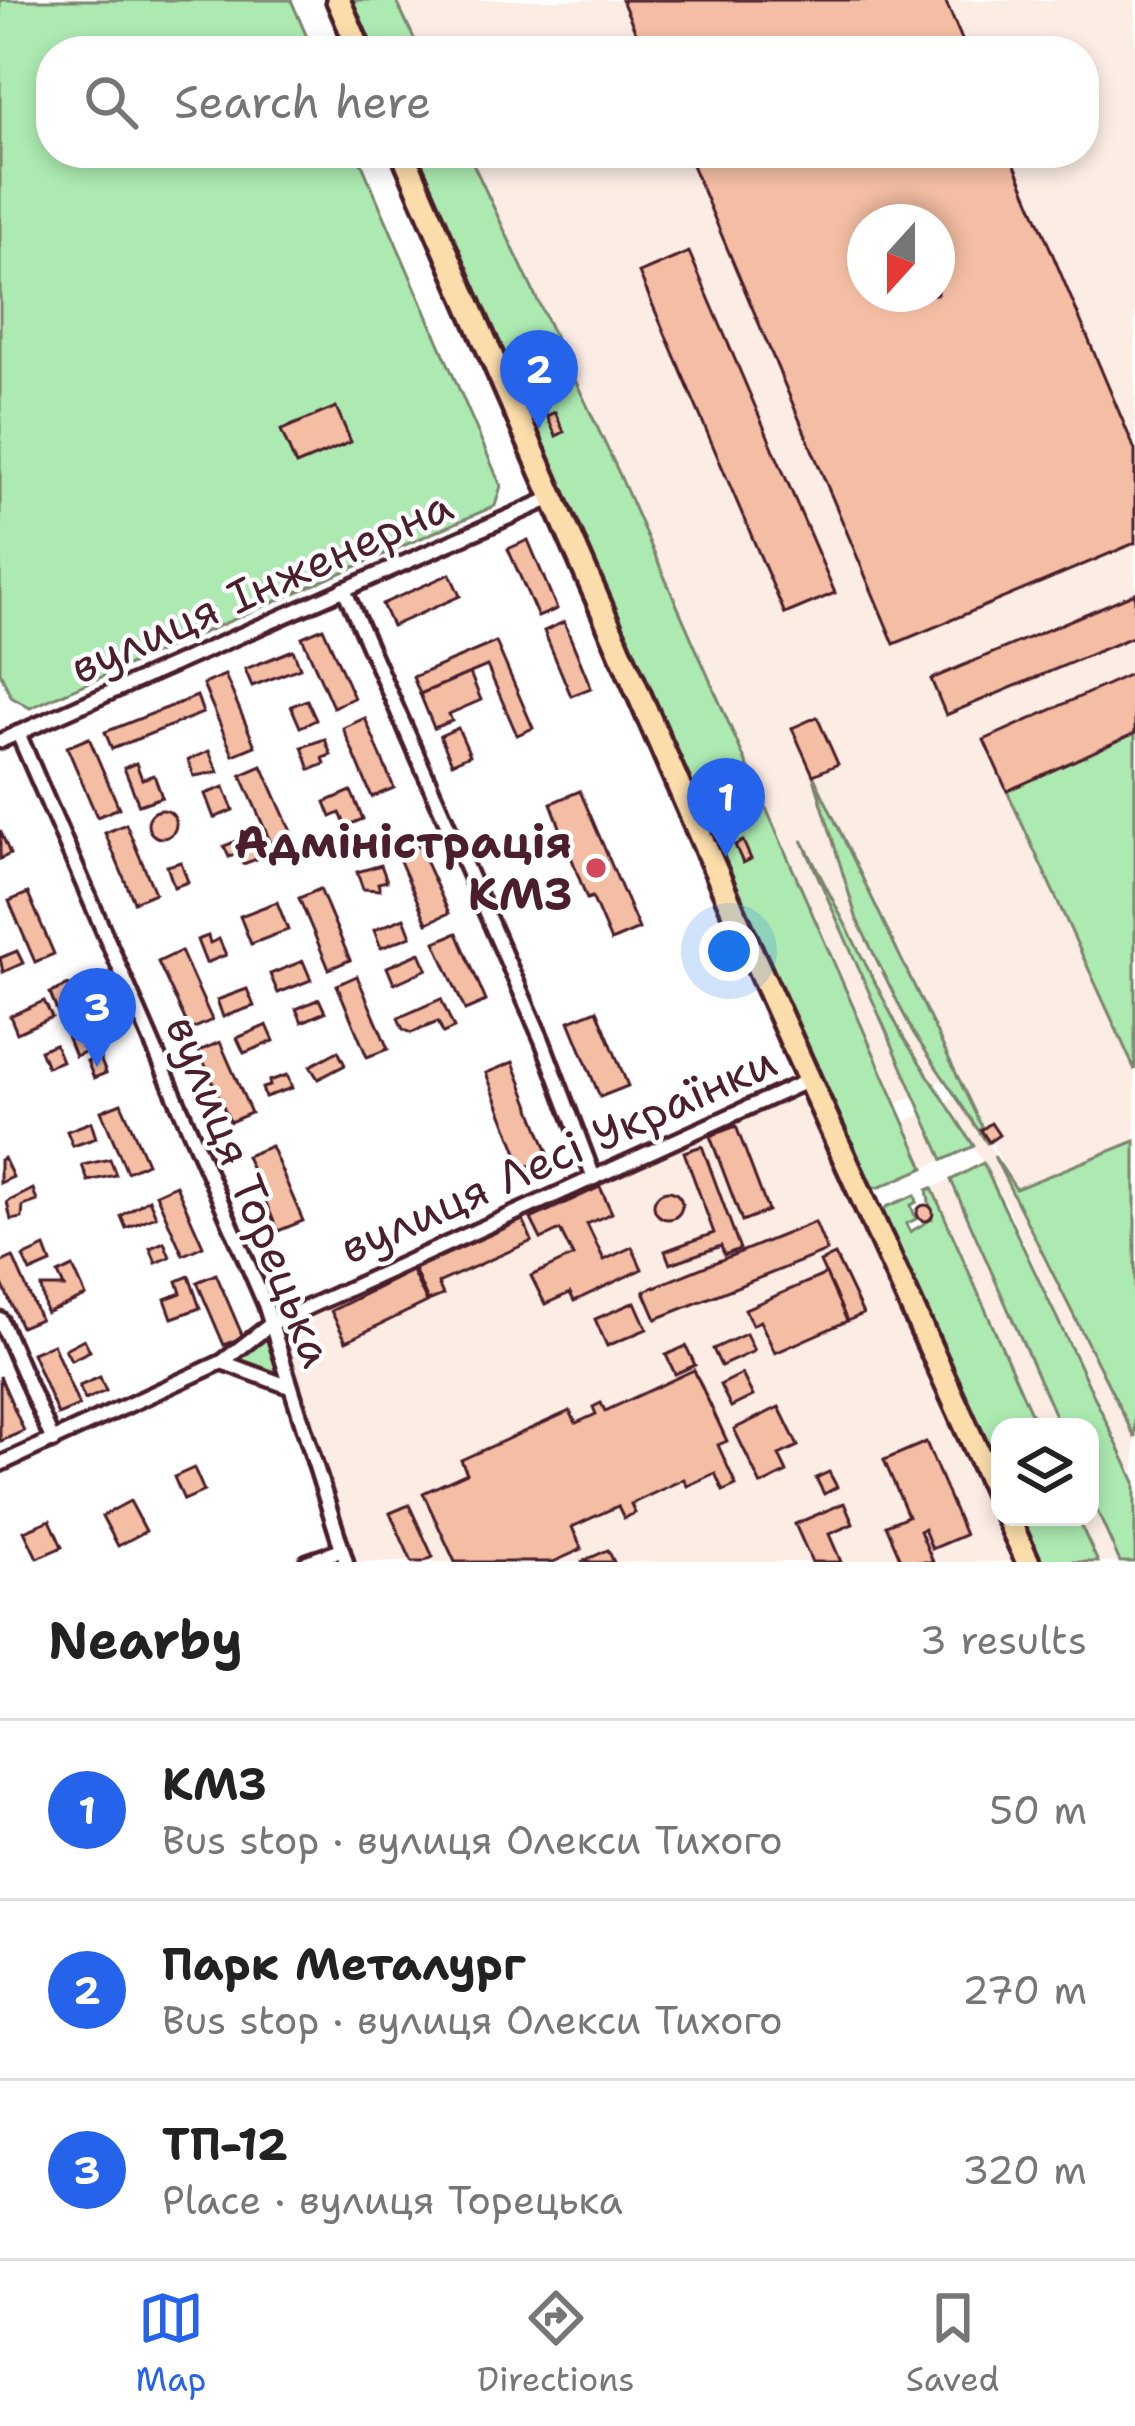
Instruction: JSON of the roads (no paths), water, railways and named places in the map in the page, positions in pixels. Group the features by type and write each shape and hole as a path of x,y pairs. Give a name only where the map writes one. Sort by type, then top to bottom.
{"main road":[{"path":"338,0 354,36"},
{"path":"410,168 809,1080 991,1482"},
{"path":"1011,1526 1028,1562"}],"street":[{"name":"вулиця Інженерна","path":"0,741 552,498"},
{"path":"344,590 542,1040 594,1178"},
{"name":"вулиця Торецька","path":"18,733 271,1324 344,1556"},
{"name":"вулиця Лесі Українки","path":"222,1362 271,1324 809,1080"},
{"path":"0,1319 52,1441"},
{"path":"0,1464 222,1362 290,1387"},
{"path":"307,1562 344,1556"}],"place":[{"name":"Парк Металург","path":"539,429"},
{"name":"КМЗ","path":"726,857"},
{"name":"Адміністрація КМЗ","path":"596,868"},
{"name":"ТП-12","path":"97,1067"}]}
